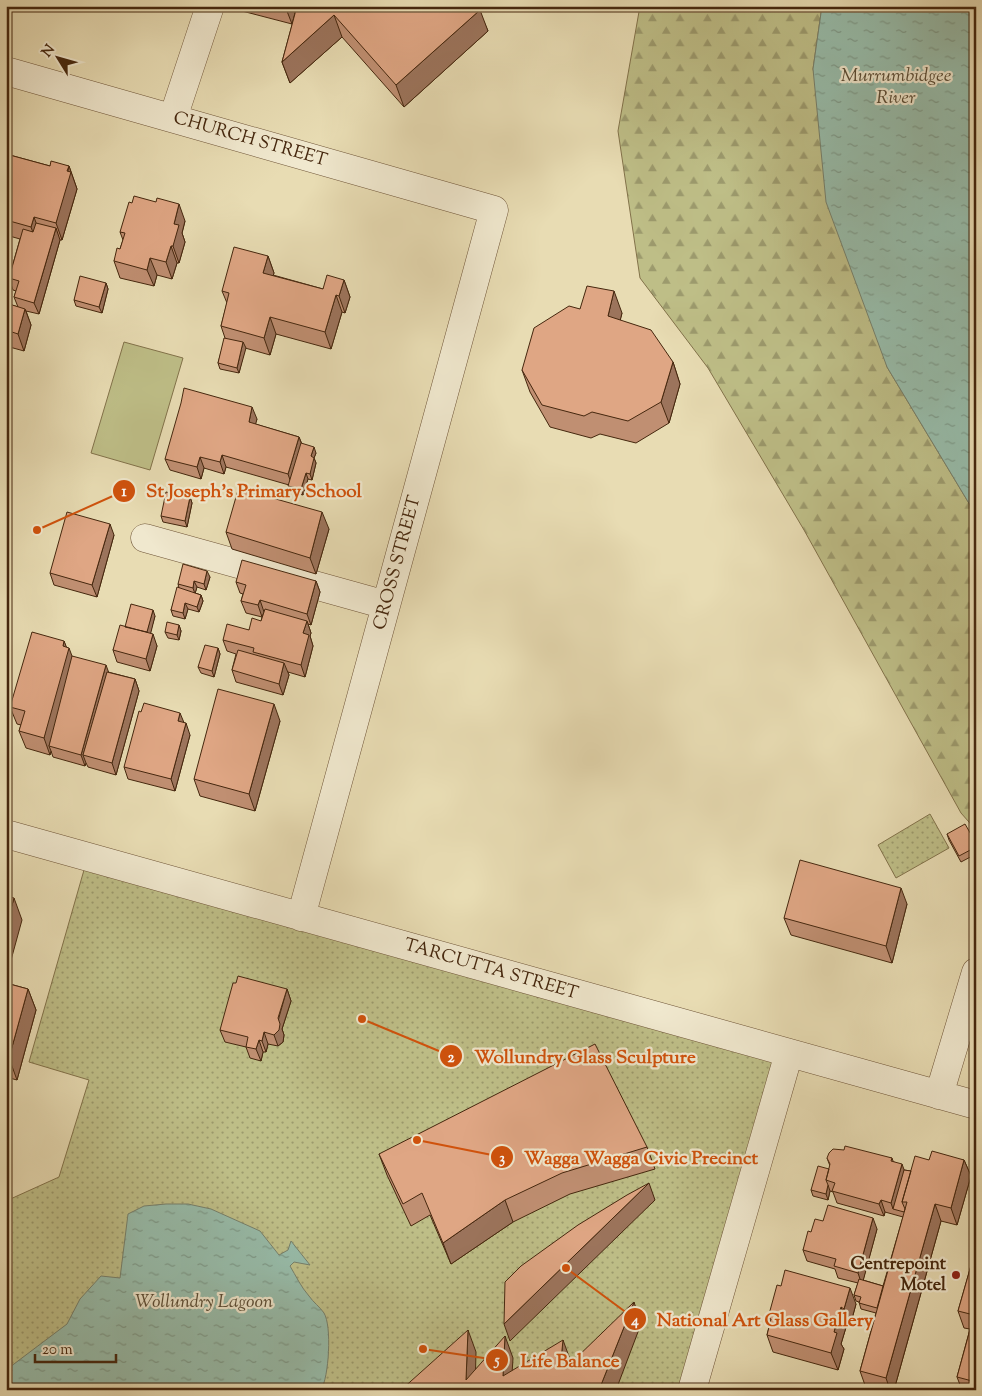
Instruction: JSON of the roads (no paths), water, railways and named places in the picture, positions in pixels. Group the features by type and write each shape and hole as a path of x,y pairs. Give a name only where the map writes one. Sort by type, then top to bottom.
{"street":[{"path":"173,118 210,6"},
{"name":"CHURCH STREET","path":"6,71 494,210"},
{"name":"CROSS STREET","path":"301,916 494,210"},
{"path":"145,538 386,605"},
{"name":"TARCUTTA STREET","path":"6,834 976,1105"},
{"path":"939,1095 976,972"},
{"path":"693,1389 789,1053"}],"water":[{"name":"Murrumbidgee River","path":"822,6 976,6 976,515 887,367 826,202 813,69"},
{"name":"Wollundry Lagoon","path":"188,1204 211,1209 260,1231 279,1255 288,1250 291,1241 310,1265 294,1262 290,1266 304,1289 324,1313 328,1329 328,1363 321,1390 6,1390 6,1370 67,1324 80,1299 101,1276 120,1278 128,1214 144,1206"}],"place":[{"name":"St Joseph's Primary School","path":"37,530"},
{"name":"Wollundry Glass Sculpture","path":"362,1019"},
{"name":"Wagga Wagga Civic Precinct","path":"417,1140"},
{"name":"National Art Glass Gallery","path":"566,1268"},
{"name":"Centrepoint Motel","path":"956,1275"},
{"name":"Life Balance","path":"423,1349"}]}
